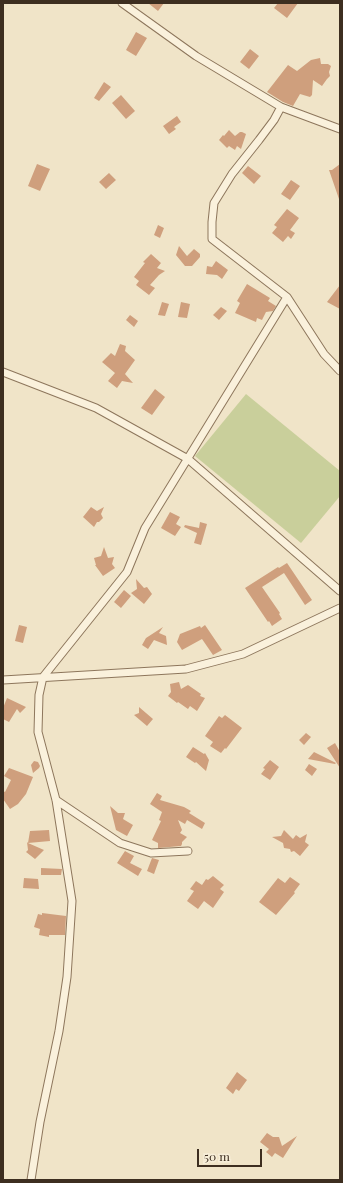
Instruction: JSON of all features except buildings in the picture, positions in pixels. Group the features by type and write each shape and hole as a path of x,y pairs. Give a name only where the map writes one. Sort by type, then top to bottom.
{"street":[{"path":"122,3 196,56 281,108 340,129"},
{"path":"281,108 260,140 232,174 214,203 212,238 287,297 324,354 340,371"},
{"path":"31,1180 40,1122 67,977 72,900 56,800 38,732 39,695 43,677 128,572 146,528 287,297"},
{"path":"3,372 96,408 188,459 340,592"},
{"path":"3,680 186,669 243,654 340,608"},
{"path":"56,800 120,843 151,853 188,851"}],"green space":[{"path":"246,394 340,471 340,496 301,543 195,456"}]}
